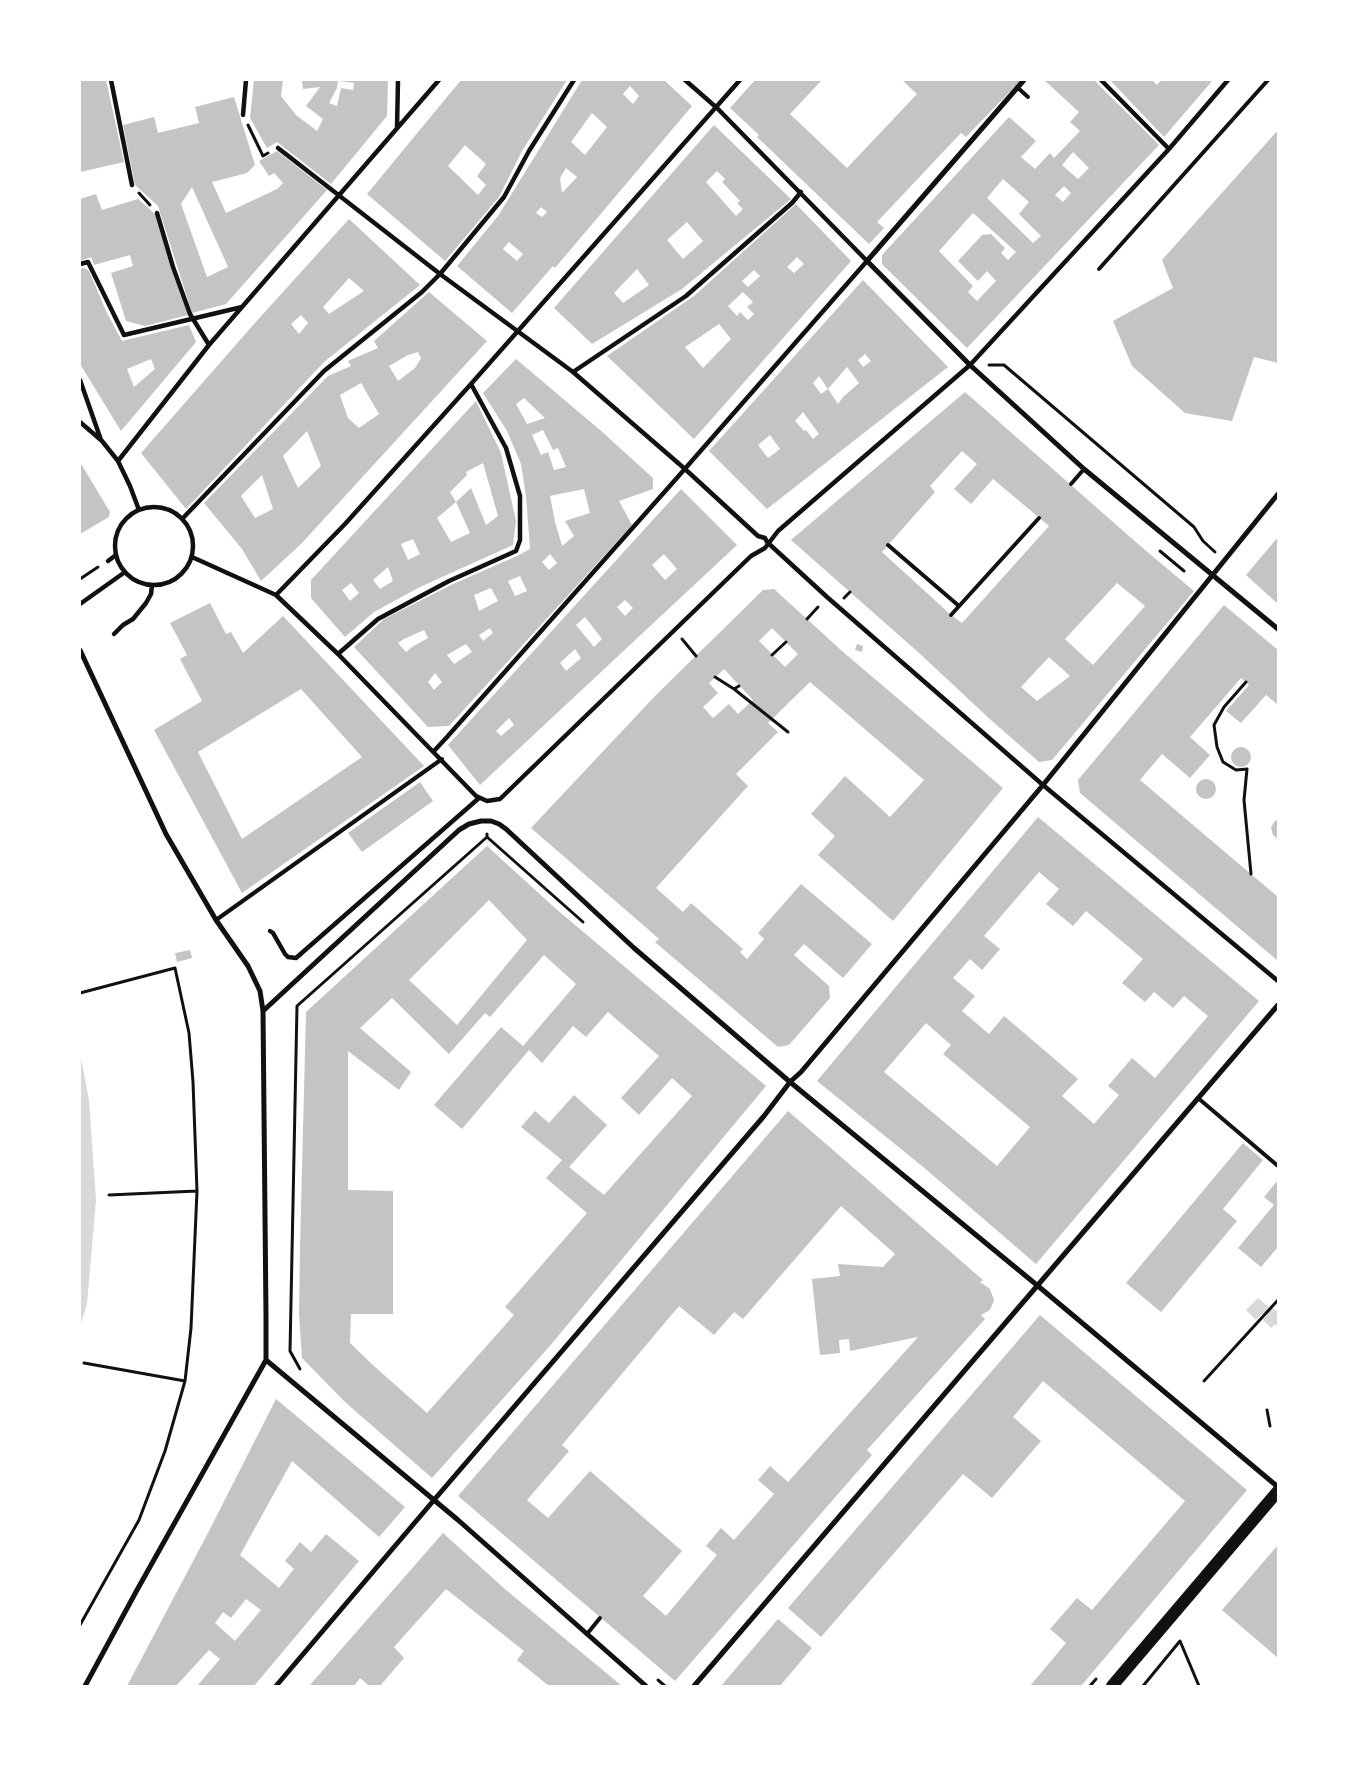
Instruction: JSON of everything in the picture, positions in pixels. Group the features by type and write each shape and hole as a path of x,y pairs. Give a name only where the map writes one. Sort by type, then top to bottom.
{"main road":[{"path":"1112,1686 1278,1491"}],"street":[{"path":"111,80 132,185"},
{"path":"243,115 246,80"},
{"path":"397,128 398,80"},
{"path":"118,462 209,345 439,80"},
{"path":"183,518 324,371 422,292 440,274 504,197 529,152 574,80"},
{"path":"685,80 717,108 970,364 1084,468 1278,630"},
{"path":"276,595 345,524 519,331 740,80"},
{"path":"434,751 685,469 1024,80"},
{"path":"1101,80 1169,149"},
{"path":"192,556 276,595 338,654 479,798 486,801 500,799 751,556 765,548 767,542 778,531 970,364 1169,149 1228,80"},
{"path":"278,148 440,274 573,372 685,469 758,536 766,538 767,542 827,597 1043,785 1278,981"},
{"path":"573,372 686,296 792,203 801,192"},
{"path":"157,213 173,267 192,319 209,345"},
{"path":"80,264 88,262 124,335 242,307"},
{"path":"80,380 102,441"},
{"path":"338,654 378,619 449,581 516,551 520,540 520,496 506,448 471,384"},
{"path":"80,422 102,441 118,462 139,510"},
{"path":"276,1686 764,1116 790,1082 807,1065 1043,785 1278,494"},
{"path":"152,506 172,510 183,518 192,536 192,556 186,569 177,578 165,583 152,585 140,582 125,572 116,555 115,543 118,531 124,520 139,510 152,506"},
{"path":"108,560 116,555"},
{"path":"80,604 125,572"},
{"path":"114,634 146,604 152,585"},
{"path":"80,650 166,834 216,920 248,966 260,991 264,1011 266,1360 136,1590 85,1686"},
{"path":"270,931 285,954 296,958 479,798"},
{"path":"264,1011 459,830 474,822 495,822 506,829 634,948 790,1082 1278,1487"},
{"path":"694,1686 1278,1005"},
{"path":"266,1360 434,1500 646,1686"}],"lane":[{"path":"1099,270 1268,80"},
{"path":"1017,88 1028,97"},
{"path":"1070,484 1084,468"},
{"path":"951,615 1039,518"},
{"path":"888,546 959,606"},
{"path":"216,920 442,760"},
{"path":"1198,1098 1278,1166"},
{"path":"587,1634 600,1618"}],"path":[{"path":"243,115 263,156 278,148"},
{"path":"132,185 157,213"},
{"path":"970,364 1004,365 1194,527 1203,542"},
{"path":"80,579 108,560"},
{"path":"675,630 696,656"},
{"path":"772,655 786,642"},
{"path":"715,677 734,689 788,732"},
{"path":"1246,682 1224,707 1214,725 1217,748 1223,762 1236,770 1247,769 1244,800 1251,874"},
{"path":"734,689 739,686"},
{"path":"301,1371 290,1351 297,1006 487,837"},
{"path":"80,993 175,968 189,1033 193,1082 197,1191 191,1328 185,1381 165,1451 139,1520 80,1625"},
{"path":"109,1195 197,1191"},
{"path":"1204,1381 1278,1300"},
{"path":"84,1363 185,1381"},
{"path":"1267,1410 1270,1426"},
{"path":"1143,1686 1180,1641 1199,1686"},
{"path":"651,1674 665,1686"}],"shaded area":[{"path":"80,1053 89,1100 96,1200 87,1304 80,1326"},
{"path":"1258,1298 1269,1307 1266,1310 1268,1312 1273,1308 1278,1312 1278,1327 1275,1324 1271,1328 1263,1320 1267,1315 1264,1312 1256,1320 1246,1310"}],"building":[{"path":"80,80 106,80 124,162 80,172"},
{"path":"254,80 283,80 281,96 296,115 317,131 323,119 306,106 320,87 303,89 302,80 338,80 337,88 329,103 337,106 341,88 353,90 354,83 339,80 388,80 387,116 331,184 277,142 267,148 250,118"},
{"path":"461,80 567,80 522,151 499,197 445,261 367,194","holes":["465,145 486,164 477,176 486,185 478,195 448,166"]},
{"path":"582,80 664,80 692,106 555,268 553,266 512,313 457,266 498,216","holes":["630,86 639,96 633,104 623,94","592,113 607,127 585,155 571,142","566,168 577,177 562,193 560,178","541,207 547,212 542,217 536,213","509,242 523,254 517,261 503,249"]},
{"path":"755,80 822,80 790,114 847,168 917,94 902,80 1021,80 966,137 961,133 877,222 884,228 869,244 757,137 759,135 730,108"},
{"path":"1044,80 1094,80 1159,145 967,348 882,264 882,255 1009,117 1036,141 1021,157 1035,169 1050,153 1054,158 1080,131 1070,122 1079,112","holes":["1073,152 1089,168 1078,179 1062,165","1003,179 1029,202 1019,214 1041,236 1033,243 987,198","1064,186 1071,193 1063,202 1055,195","973,213 1016,252 1008,260 1001,253 1005,248 991,234 982,235 958,261 978,281 987,271 996,281 977,301 968,292 973,286 939,251"]},
{"path":"1110,80 1152,80 1157,85 1161,80 1213,80 1164,137"},
{"path":"234,97 255,165 247,173 212,182 226,213 277,189 283,183 274,173 269,176 259,161 277,151 327,190 226,304 192,313 158,206 135,185 123,125 154,117 158,133 199,123 195,107","holes":["192,187 228,267 207,277 181,204"]},
{"path":"714,125 791,199 682,289 592,344 554,308","holes":["717,171 725,179 722,182 740,201 737,203 743,209 736,216 706,182","687,222 703,241 683,259 667,240","637,269 649,285 623,303 614,293"]},
{"path":"1278,130 1278,363 1254,357 1232,421 1185,413 1132,366 1113,321 1173,288 1162,260"},
{"path":"96,194 102,210 138,199 155,214 171,268 188,315 145,326 126,321 111,273 133,266 130,255 94,265 91,257 80,261 80,199"},
{"path":"796,204 851,261 694,439 607,356 694,296","holes":["797,257 804,264 794,273 787,267","754,270 760,276 748,287 742,281","743,292 753,302 747,307 754,314 748,320 740,312 737,316 728,306","719,324 731,339 703,368 685,347"]},
{"path":"349,219 420,285 324,362 186,509 141,453","holes":["349,278 364,291 329,314 323,307","301,315 308,323 299,334 291,324"]},
{"path":"84,268 89,271 107,313 122,341 189,325 196,342 121,431 80,364 80,269","holes":["151,359 155,369 134,387 127,369"]},
{"path":"863,280 948,367 767,509 709,451","holes":["865,354 871,361 863,367 858,360","847,367 859,383 838,404 828,389","819,376 828,389 821,394 813,383","803,412 819,434 813,439 806,430 804,431 795,421","770,435 780,449 768,458 758,445"]},
{"path":"429,292 487,341 302,543 261,581 242,549 204,503 328,376 351,366 348,361 378,348 374,341","holes":["418,352 421,358 415,368 398,381 389,366 408,355","361,383 379,414 359,428 348,418 340,395","307,431 321,466 298,488 283,456","262,475 273,509 255,518 241,496"]},
{"path":"516,359 653,478 653,489 619,501 632,525 449,726 428,727 354,647 384,619 453,584 530,549 526,496 521,464 507,431 483,393","holes":["524,398 545,418 527,424 516,404","543,430 553,450 558,448 566,467 554,470 548,452 541,455 532,435","584,489 590,513 565,521 574,536 562,546 550,496","550,554 557,563 549,570 542,562","520,576 527,591 515,596 508,581","491,588 498,601 479,611 474,595","490,628 493,633 483,641 479,635","424,630 428,638 406,652 398,643","466,644 472,652 454,664 447,655","435,673 442,682 434,690 428,682"]},
{"path":"965,392 1194,591 1052,760 1039,762 791,540","holes":["962,451 977,464 954,489 971,504 993,479 1049,526 962,623 882,552 935,492 930,486","1117,583 1145,606 1093,665 1065,639","1049,657 1070,676 1037,701 1021,687"]},
{"path":"476,401 501,453 516,521 513,545 420,587 374,612 345,637 311,598 311,580","holes":["483,463 498,516 486,525 471,488 456,502 450,492 467,475 466,472","456,502 470,533 451,542 437,518","413,539 420,554 408,560 401,544","388,567 393,581 380,589 373,580","351,583 359,593 350,601 342,590"]},
{"path":"80,462 110,512 109,517 80,534"},
{"path":"681,489 737,545 480,785 448,745","holes":["664,554 677,569 665,580 652,565","625,600 633,608 625,616 617,607","585,617 602,639 594,647 576,625","575,649 581,658 566,671 560,663","509,718 514,725 501,736 496,731"]},
{"path":"1278,537 1278,604 1246,575"},
{"path":"774,589 842,651 1003,788 893,921 818,855 835,836 811,814 845,776 890,817 924,780 810,682 768,723 778,732 736,774 748,786 656,888 683,912 691,903 743,949 740,952 747,959 764,939 758,933 801,884 872,944 843,978 804,944 794,955 829,986 830,998 789,1045 778,1047 655,942 659,939 531,828 655,696 763,590","holes":["772,628 798,654 785,667 759,641","724,669 753,700 738,714 729,704 713,718 703,707 718,693 709,683"]},
{"path":"210,603 226,634 231,632 243,653 283,616 424,766 242,893 154,730 202,701 180,659 187,655 170,623","holes":["301,689 362,757 242,839 198,752"]},
{"path":"1224,605 1278,650 1278,705 1266,695 1241,723 1226,711 1249,685 1241,678 1190,737 1210,755 1190,778 1162,754 1140,780 1278,897 1278,961 1080,793 1078,780"},
{"path":"857,644 863,646 862,652 855,650"},
{"path":"1237,747 1245,747 1251,753 1251,761 1245,767 1237,767 1231,761 1231,753"},
{"path":"1206,779 1213,782 1216,789 1213,796 1206,799 1199,796 1196,789 1199,782"},
{"path":"420,782 433,801 362,852 348,833"},
{"path":"1038,817 1259,1001 1036,1264 922,1166 817,1081","holes":["1039,872 1059,889 1046,904 1073,926 1086,911 1143,959 1122,983 1145,1002 1154,992 1173,1008 1184,996 1208,1016 1155,1078 1132,1058 1108,1086 1119,1095 1094,1124 1062,1096 1078,1079 1004,1016 989,1034 962,1011 975,996 953,978 970,959 982,970 1000,949 984,936","926,1023 951,1045 943,1054 1030,1127 997,1166 884,1072"]},
{"path":"1278,819 1278,839 1273,835 1271,828"},
{"path":"487,846 555,908 766,1086 549,1347 432,1478 345,1402 302,1358 299,1314 306,1012","holes":["489,900 527,940 457,1025 409,980","544,955 576,984 523,1046 501,1027 434,1105 462,1129 529,1050 542,1063 573,1026 586,1037 608,1012 659,1056 621,1098 639,1115 672,1078 692,1096 604,1195 569,1167 607,1125 574,1095 549,1123 535,1111 521,1127 562,1160 546,1178 587,1213 505,1307 514,1315 427,1413 350,1343 351,1314 393,1314 393,1191 348,1190 348,1051 399,1090 411,1072 360,1028 392,998 449,1054 485,1013 490,1017"]},
{"path":"190,950 192,958 177,962 175,953"},
{"path":"788,1111 983,1280 980,1282 990,1289 994,1300 990,1310 981,1315 985,1319 867,1450 872,1455 675,1681 458,1496","holes":["841,1206 895,1254 883,1267 838,1264 840,1276 812,1279 820,1355 840,1353 839,1340 849,1339 850,1351 918,1337 788,1482 770,1466 758,1480 774,1494 734,1540 721,1528 706,1546 717,1555 666,1616 643,1596 682,1551 590,1471 548,1518 527,1500 569,1451 562,1445 679,1306 714,1335 734,1312 743,1319"]},
{"path":"1243,1143 1263,1160 1223,1209 1237,1221 1161,1312 1126,1283"},
{"path":"1278,1180 1278,1247 1261,1267 1238,1248 1274,1205 1264,1197"},
{"path":"1040,1315 1247,1490 1081,1686 1030,1686 1066,1643 1050,1629 1077,1598 1092,1610 1185,1501 1043,1381 1013,1417 1041,1441 992,1498 963,1474 821,1637 788,1608"},
{"path":"276,1399 405,1507 379,1537 292,1461 240,1555 279,1588 294,1569 285,1561 300,1542 311,1552 326,1534 359,1561 254,1686 197,1686 220,1659 209,1650 176,1686 127,1686","holes":["246,1599 261,1610 235,1641 215,1623 223,1612 231,1618"]},
{"path":"443,1533 506,1590 622,1686 549,1686 517,1660 524,1651 446,1589 394,1647 404,1658 380,1686 369,1686 360,1678 354,1686 309,1686"},
{"path":"1278,1545 1278,1658 1222,1610"},
{"path":"778,1619 812,1648 780,1686 721,1686"}]}
